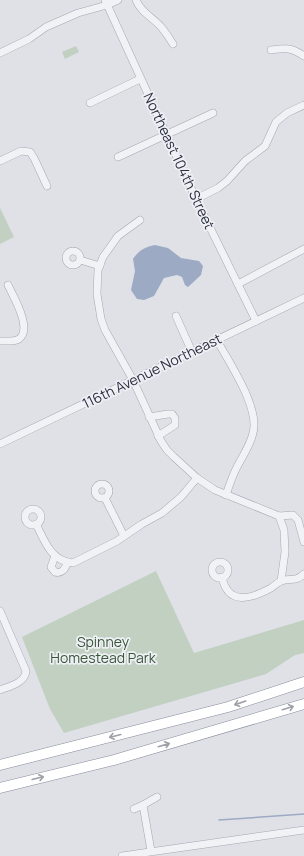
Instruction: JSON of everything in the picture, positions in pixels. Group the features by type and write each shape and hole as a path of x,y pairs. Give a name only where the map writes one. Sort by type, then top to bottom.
{"highway":[{"path":"0,765 228,707 304,682"},
{"path":"0,788 114,760 304,704"}],"street":[{"path":"0,53 29,39 46,27 59,21 88,9 118,0"},
{"path":"136,0 144,13 163,28 173,44"},
{"name":"Northeast 104th Street","path":"106,3 196,199 256,321"},
{"path":"271,50 285,48 296,50 304,56"},
{"path":"90,103 140,79"},
{"path":"196,199 218,188 227,181 245,161 265,146 276,122 287,113 304,105"},
{"path":"118,157 213,113"},
{"path":"0,161 21,151 27,151 33,155 47,186"},
{"path":"140,220 118,236 103,257 97,281 97,294 101,319 105,330 133,380 158,436 167,450 197,478 215,490 278,516 293,515 296,517 304,542"},
{"path":"238,284 304,248"},
{"path":"80,260 100,266"},
{"path":"0,341 12,341 19,339 22,335 24,326 20,310 8,285"},
{"name":"116th Avenue Northeast","path":"0,444 304,298"},
{"path":"176,316 192,352"},
{"path":"217,340 249,400 255,424 253,434 236,469 226,495"},
{"path":"149,417 172,414 175,418 175,426 158,436"},
{"path":"36,524 48,548 61,559 73,563 124,536 173,505 197,478"},
{"path":"105,498 124,536"},
{"path":"278,516 284,530 285,552 282,581"},
{"path":"61,559 62,571 59,573 55,572 51,565 61,559"},
{"path":"222,577 223,585 228,593 242,599 264,592 282,581 294,580 304,574"},
{"path":"0,611 26,670 24,677 18,682 0,690"},
{"path":"134,810 157,797"},
{"path":"143,805 151,851"},
{"path":"122,856 304,830"}],"green space":[{"path":"76,46 79,52 65,59 62,52"},
{"path":"0,208 14,237 0,244"},
{"name":"Spinney Homestead Park","path":"156,571 194,653 304,620 304,653 295,655 266,674 64,733 50,709 22,637"}],"water":[{"path":"155,245 168,248 181,258 199,261 203,266 201,275 188,287 185,285 182,277 177,275 164,278 154,296 144,300 137,299 131,290 135,271 133,259 142,249"}],"waterway":[{"path":"219,820 304,814"}]}
